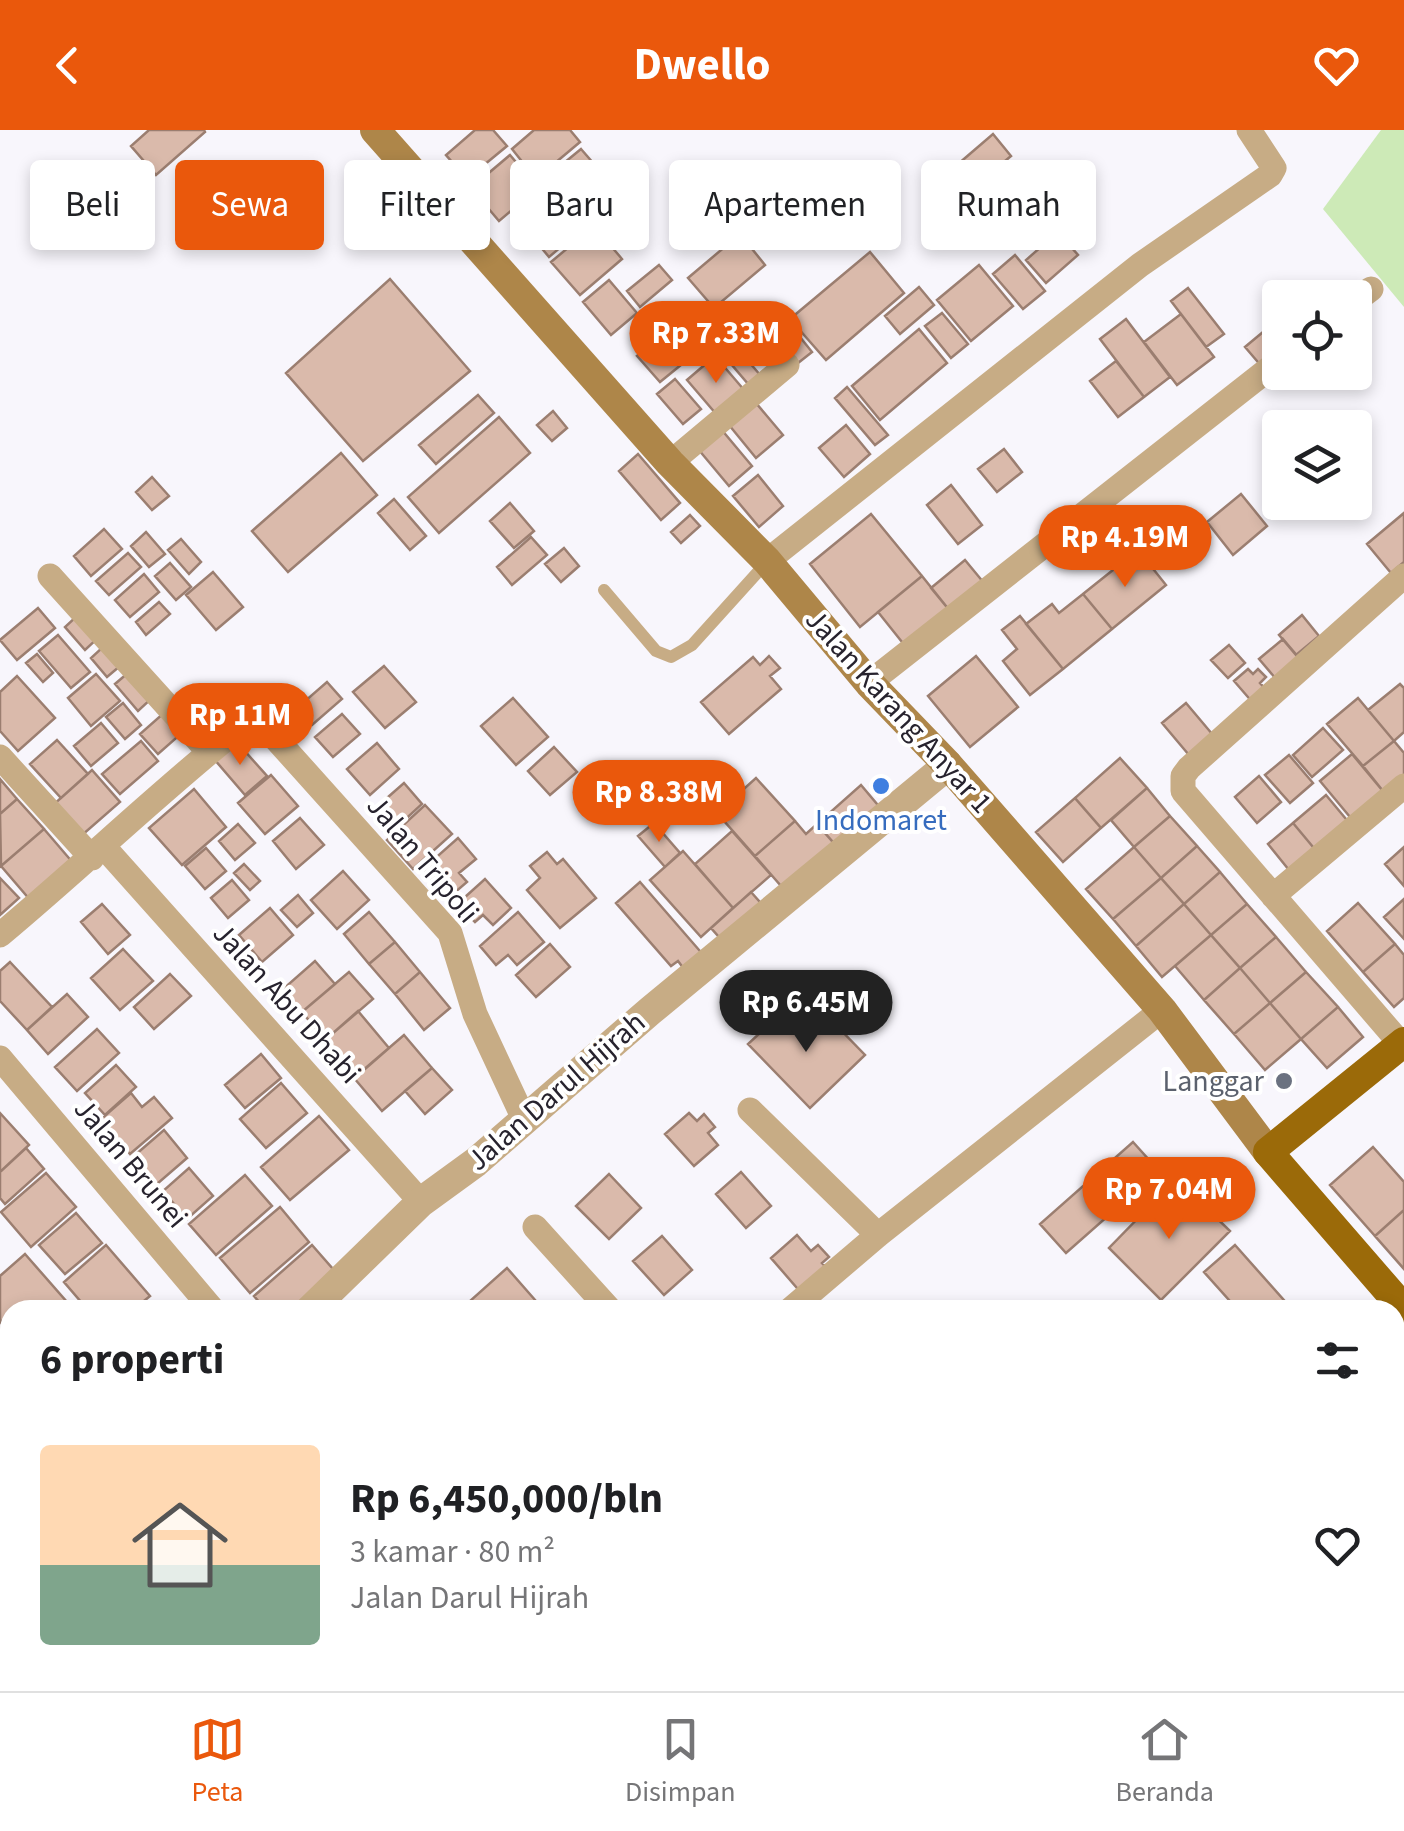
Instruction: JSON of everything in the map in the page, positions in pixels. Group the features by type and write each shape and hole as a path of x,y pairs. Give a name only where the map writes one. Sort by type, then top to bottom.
{"main road":[{"name":"Jalan Karang Anyar 1","path":"375,130 670,463 767,562 869,684 948,765 1162,1010 1268,1152 1396,1300"},
{"path":"1268,1152 1402,1043"}],"street":[{"path":"767,562 1140,265 1270,174 1274,168 1270,157 1249,130"},
{"path":"670,463 787,365"},
{"path":"869,684 1262,374"},
{"path":"0,935 209,752 50,576"},
{"path":"1402,1043 1184,792 1182,776 1404,576"},
{"name":"Jalan Tripoli","path":"209,752 248,720 258,720 430,907 458,952 475,1014 524,1119"},
{"name":"Jalan Abu Dhabi","path":"0,758 98,852 422,1202"},
{"name":"Jalan Darul Hijrah","path":"320,1300 422,1202 476,1162 948,765"},
{"path":"1273,896 1404,786"},
{"path":"802,1300 1162,1010"},
{"name":"Jalan Brunei","path":"0,1058 205,1300"},
{"path":"750,1110 878,1235"},
{"path":"535,1227 601,1300"}],"lane":[{"path":"604,590 656,651 671,657 692,645 767,562"}],"green space":[{"path":"1381,130 1404,130 1404,307 1323,209"}],"building":[{"path":"149,130 205,132 156,175 155,160 143,160 131,146"},
{"path":"475,130 493,130 507,146 490,160 450,160 446,155"},
{"path":"534,130 570,130 580,142 559,160 521,160 512,149"},
{"path":"993,134 1011,156 1006,160 963,160"},
{"path":"581,149 591,160 568,160"},
{"path":"510,155 514,160 510,160 510,212 499,221 490,210 490,172"},
{"path":"565,250 614,250 622,259 580,295 551,262"},
{"path":"721,250 753,250 765,265 714,308 688,278"},
{"path":"1037,250 1074,250 1078,255 1046,283 1026,260"},
{"path":"870,252 904,293 826,360 790,319"},
{"path":"1015,255 1045,291 1023,309 993,274"},
{"path":"659,265 672,280 640,307 627,291"},
{"path":"979,265 1013,306 971,341 937,300"},
{"path":"390,279 470,371 363,461 286,373"},
{"path":"609,280 637,313 611,335 583,302"},
{"path":"919,287 934,305 900,334 885,316"},
{"path":"1188,288 1224,334 1206,347 1171,301"},
{"path":"780,312 812,352 793,367 761,329"},
{"path":"942,313 968,344 951,358 925,326"},
{"path":"1181,314 1214,357 1177,385 1144,342"},
{"path":"1126,319 1170,377 1144,397 1100,339"},
{"path":"919,329 947,363 880,420 852,386"},
{"path":"664,333 687,360 660,382 637,356"},
{"path":"1262,333 1262,367 1245,347"},
{"path":"737,348 761,376 749,385 726,358"},
{"path":"715,356 745,391 717,415 687,380"},
{"path":"1116,361 1144,397 1118,417 1090,381"},
{"path":"675,379 701,409 683,424 657,394"},
{"path":"847,387 888,435 875,445 835,398"},
{"path":"478,395 494,413 436,464 419,445"},
{"path":"756,403 783,435 756,458 729,425"},
{"path":"553,411 567,428 552,441 537,425"},
{"path":"499,417 530,453 439,533 408,497"},
{"path":"846,425 870,454 844,477 819,448"},
{"path":"721,429 752,466 729,486 698,449"},
{"path":"1004,449 1022,472 997,492 978,469"},
{"path":"341,453 377,495 288,572 252,531"},
{"path":"638,454 680,503 661,520 619,471"},
{"path":"758,475 783,506 759,527 733,496"},
{"path":"152,477 169,496 152,510 136,492"},
{"path":"951,485 982,525 958,544 927,505"},
{"path":"1241,494 1267,526 1233,555 1207,522"},
{"path":"394,499 426,536 410,550 378,513"},
{"path":"510,503 534,531 514,548 490,521"},
{"path":"1404,513 1404,562 1391,573 1367,544"},
{"path":"871,514 922,576 860,627 810,564"},
{"path":"690,515 700,526 681,543 671,532"},
{"path":"104,529 122,549 91,576 74,556"},
{"path":"146,532 165,554 149,567 131,546"},
{"path":"531,537 547,555 512,585 497,567"},
{"path":"181,539 201,562 189,574 168,550"},
{"path":"564,548 579,566 561,582 545,564"},
{"path":"1138,550 1166,585 1112,629 1083,594"},
{"path":"128,553 141,567 109,595 96,581"},
{"path":"965,560 984,583 950,611 931,588"},
{"path":"170,563 191,587 176,600 155,576"},
{"path":"213,572 243,607 216,630 186,595"},
{"path":"144,574 159,592 130,617 115,600"},
{"path":"922,576 950,611 906,647 878,612"},
{"path":"1083,594 1112,629 1063,669 1026,624 1052,604 1059,613"},
{"path":"159,602 170,614 146,635 136,622"},
{"path":"38,608 55,628 17,660 0,640"},
{"path":"78,615 98,638 85,650 65,627"},
{"path":"1302,615 1319,636 1296,655 1279,635"},
{"path":"1020,616 1063,669 1030,695 1003,661 1017,649 1002,630"},
{"path":"58,635 90,672 71,688 39,651"},
{"path":"1283,639 1300,659 1276,679 1259,659"},
{"path":"1229,645 1245,663 1228,678 1211,660"},
{"path":"104,646 120,666 107,677 91,658"},
{"path":"37,654 53,673 43,682 26,663"},
{"path":"769,656 780,668 770,676 781,689 729,734 701,702 753,657 760,665"},
{"path":"976,656 1018,707 970,747 928,696"},
{"path":"384,666 416,702 385,728 353,692"},
{"path":"1248,669 1253,674 1258,669 1266,677 1260,683 1268,692 1254,704 1234,681"},
{"path":"129,672 152,698 138,711 115,684"},
{"path":"96,674 120,701 91,726 68,698"},
{"path":"17,676 55,718 18,751 0,731 0,692"},
{"path":"327,682 342,699 312,725 297,708"},
{"path":"1400,684 1404,688 1404,732 1394,741 1368,710"},
{"path":"275,691 293,712 282,721 264,700"},
{"path":"513,698 548,737 516,765 481,726"},
{"path":"1358,698 1394,741 1363,766 1327,724"},
{"path":"123,703 141,725 125,739 106,717"},
{"path":"1186,703 1213,735 1189,755 1162,723"},
{"path":"165,712 183,732 158,754 140,734"},
{"path":"342,714 360,734 333,757 315,737"},
{"path":"101,723 118,743 91,766 74,746"},
{"path":"1323,728 1343,750 1312,777 1293,755"},
{"path":"57,740 88,774 61,798 30,764"},
{"path":"235,740 267,776 245,795 214,759"},
{"path":"141,741 158,761 120,794 102,774"},
{"path":"1394,741 1404,753 1404,782 1387,796 1363,766"},
{"path":"377,743 399,769 370,795 347,769"},
{"path":"554,747 577,772 550,795 528,771"},
{"path":"1352,754 1387,796 1355,823 1320,781"},
{"path":"1289,755 1313,783 1290,803 1265,775"},
{"path":"1120,758 1147,788 1101,828 1075,798"},
{"path":"92,770 120,802 81,836 53,805"},
{"path":"271,775 298,806 265,834 238,803"},
{"path":"1259,776 1281,802 1257,823 1235,797"},
{"path":"756,778 795,821 755,856 717,813"},
{"path":"0,779 17,799 0,814"},
{"path":"404,783 422,804 397,827 379,805"},
{"path":"861,785 882,810 839,849 817,824"},
{"path":"1147,788 1170,816 1134,847 1111,820"},
{"path":"194,789 226,827 182,865 149,828"},
{"path":"1326,795 1351,825 1318,853 1293,823"},
{"path":"1075,798 1101,828 1063,862 1036,832"},
{"path":"17,799 44,829 1,866 0,814"},
{"path":"425,805 452,834 413,869 387,840"},
{"path":"1170,816 1197,846 1161,878 1134,847"},
{"path":"300,818 324,845 296,869 273,841"},
{"path":"795,821 806,834 817,824 839,849 788,894 755,856"},
{"path":"654,823 680,853 665,867 638,836"},
{"path":"1293,823 1318,853 1293,875 1268,844"},
{"path":"238,824 255,843 235,860 219,841"},
{"path":"44,829 74,864 31,901 1,866"},
{"path":"732,831 771,875 733,908 695,864"},
{"path":"458,838 476,859 459,873 467,882 453,894 445,885 440,889 423,869"},
{"path":"1197,846 1220,872 1184,904 1161,878"},
{"path":"1134,847 1161,878 1113,919 1086,889"},
{"path":"1404,847 1404,886 1385,864"},
{"path":"206,848 226,871 205,889 185,866"},
{"path":"683,851 733,908 701,937 650,880"},
{"path":"547,852 557,864 563,859 596,898 560,928 527,890 540,878 530,866"},
{"path":"244,864 260,881 250,890 234,873"},
{"path":"343,871 369,900 337,929 311,900"},
{"path":"1220,872 1247,904 1211,935 1184,904"},
{"path":"0,878 19,898 0,915"},
{"path":"1161,878 1184,904 1136,946 1113,919"},
{"path":"485,879 511,908 493,925 483,915 475,922 467,914 463,918 454,907"},
{"path":"232,880 249,900 228,918 211,898"},
{"path":"640,882 706,958 684,969 678,961 671,966 616,903"},
{"path":"751,892 767,910 727,946 711,928"},
{"path":"298,895 313,913 297,927 281,910"},
{"path":"1404,899 1404,939 1384,917"},
{"path":"1358,903 1395,944 1363,972 1327,931"},
{"path":"102,904 130,935 108,954 81,922"},
{"path":"1184,904 1211,935 1162,977 1136,946"},
{"path":"1247,904 1276,937 1240,968 1211,935"},
{"path":"270,908 293,935 262,962 239,935"},
{"path":"369,912 395,942 369,964 344,934"},
{"path":"518,912 544,942 517,965 508,955 496,965 480,946"},
{"path":"1211,935 1240,968 1204,1000 1175,966"},
{"path":"1276,937 1306,972 1270,1003 1240,968"},
{"path":"395,942 420,972 395,994 369,964"},
{"path":"550,944 570,967 536,997 516,975"},
{"path":"1395,944 1404,955 1404,998 1394,1007 1363,972"},
{"path":"123,949 153,981 120,1010 91,978"},
{"path":"315,961 335,984 302,1012 282,990"},
{"path":"10,962 52,1007 27,1030 0,1001 0,971"},
{"path":"1240,968 1270,1003 1234,1034 1204,1000"},
{"path":"349,972 373,999 325,1040 302,1012"},
{"path":"420,972 450,1008 424,1030 395,994"},
{"path":"1306,972 1338,1007 1301,1039 1270,1003"},
{"path":"170,974 191,996 154,1029 134,1007"},
{"path":"67,994 88,1017 48,1054 27,1030"},
{"path":"1270,1003 1301,1039 1265,1070 1234,1034"},
{"path":"789,1006 815,1033 829,1018 865,1055 810,1108 748,1044"},
{"path":"1338,1007 1363,1037 1327,1068 1301,1039"},
{"path":"358,1011 389,1048 357,1076 325,1040"},
{"path":"97,1029 119,1053 77,1091 55,1067"},
{"path":"404,1035 432,1068 382,1111 354,1078"},
{"path":"261,1054 281,1078 245,1108 225,1085"},
{"path":"116,1065 136,1087 105,1115 85,1093"},
{"path":"432,1068 452,1090 425,1114 405,1091"},
{"path":"281,1083 307,1113 266,1148 240,1119"},
{"path":"131,1093 142,1107 154,1097 172,1118 130,1154 100,1120"},
{"path":"0,1113 29,1145 0,1172"},
{"path":"689,1113 697,1121 704,1114 715,1127 708,1133 718,1145 694,1166 665,1134"},
{"path":"319,1116 349,1150 290,1200 261,1167"},
{"path":"164,1130 187,1158 157,1184 134,1156"},
{"path":"1133,1142 1159,1171 1066,1253 1040,1224"},
{"path":"1373,1147 1404,1182 1404,1210 1375,1236 1330,1185"},
{"path":"26,1148 44,1169 5,1204 0,1198 0,1172"},
{"path":"189,1168 213,1196 187,1219 163,1191"},
{"path":"741,1172 771,1206 746,1228 716,1194"},
{"path":"46,1173 76,1207 31,1247 1,1212"},
{"path":"609,1174 641,1208 609,1239 576,1206"},
{"path":"245,1175 272,1206 216,1255 189,1224"},
{"path":"1188,1190 1230,1231 1161,1300 1109,1248 1150,1206 1155,1211 1173,1193 1179,1199"},
{"path":"280,1207 309,1242 250,1293 220,1258"},
{"path":"1404,1210 1404,1269 1375,1236"},
{"path":"76,1213 102,1243 65,1274 39,1245"},
{"path":"797,1235 811,1251 818,1245 829,1257 822,1263 830,1271 803,1295 771,1258"},
{"path":"662,1236 692,1270 664,1295 633,1261"},
{"path":"106,1245 150,1296 145,1300 79,1300 64,1282"},
{"path":"312,1245 340,1277 314,1300 257,1300 254,1296"},
{"path":"1235,1245 1284,1300 1229,1300 1204,1272"},
{"path":"25,1254 65,1300 0,1300 0,1276"},
{"path":"507,1268 535,1300 471,1300"}],"place":[{"name":"Indomaret","path":"881,786"},
{"name":"Langgar","path":"1284,1081"}]}
